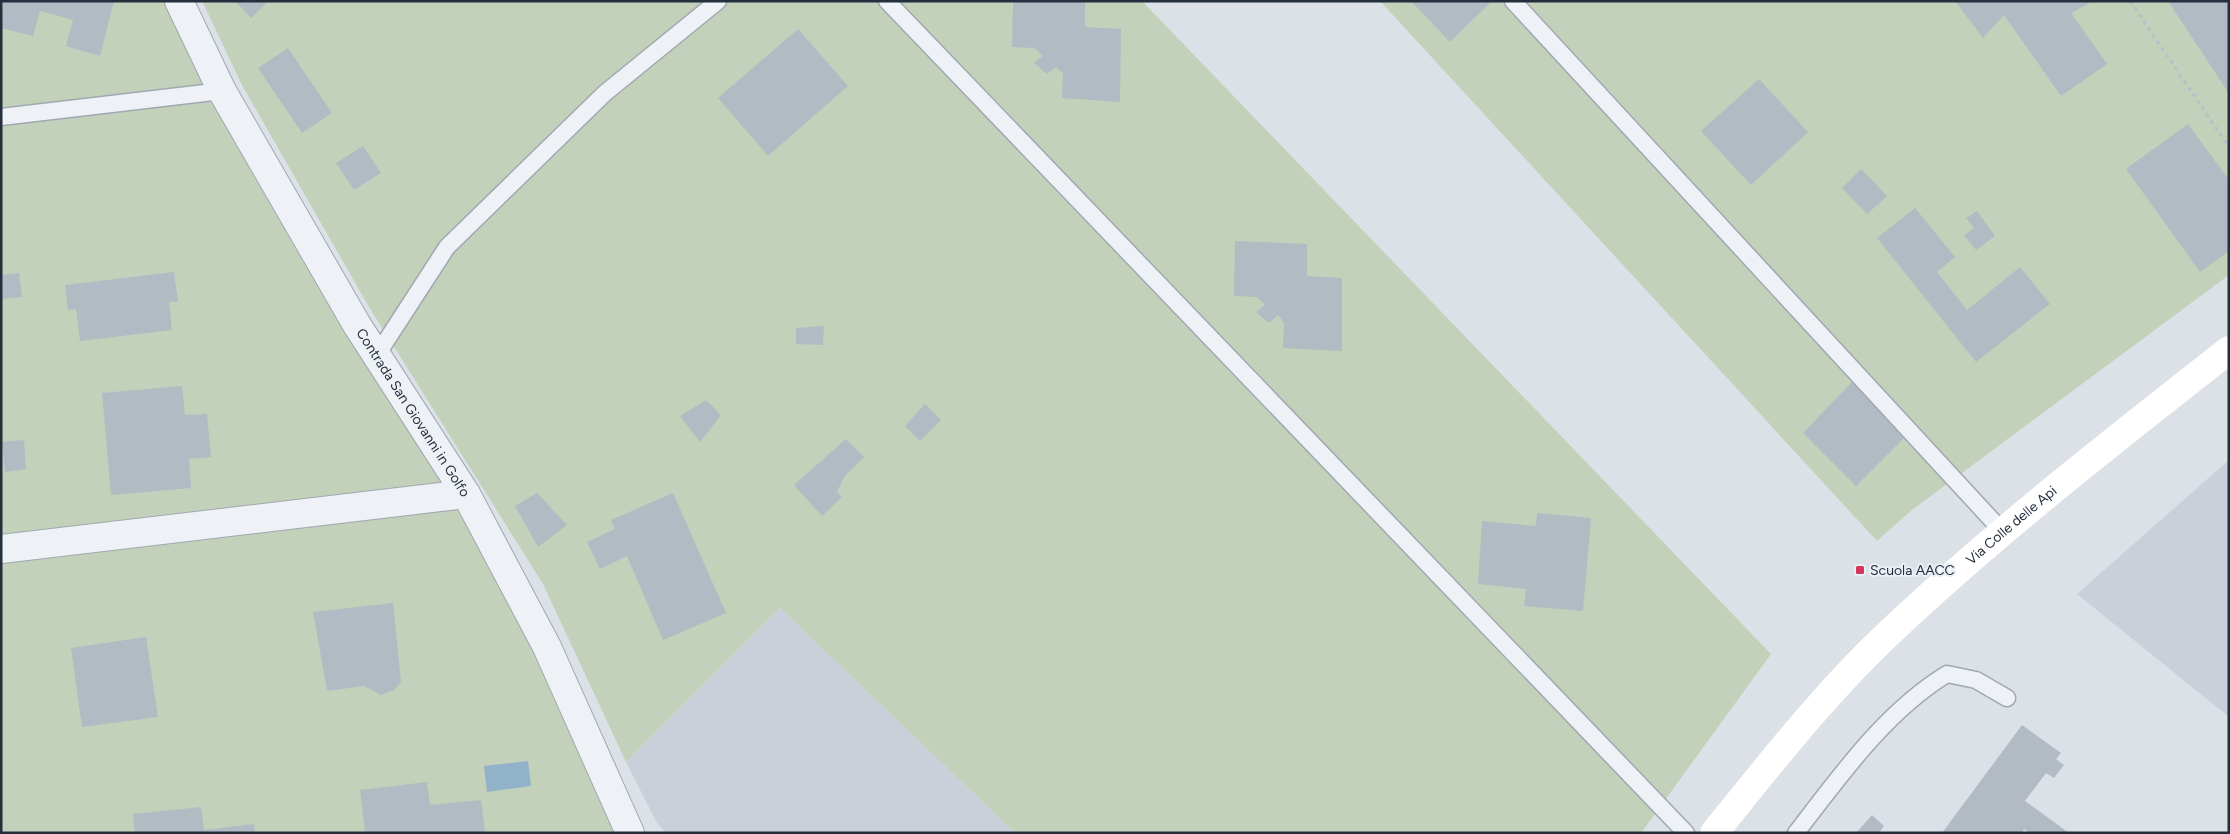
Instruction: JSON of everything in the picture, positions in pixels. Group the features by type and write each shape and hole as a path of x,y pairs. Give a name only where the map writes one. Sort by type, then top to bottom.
{"main road":[{"name":"Via Colle delle Api","path":"1714,833 1804,721 1888,634 2058,485 2229,350"}],"street":[{"name":"Contrada San Giovanni in Golfo","path":"180,1 222,91 357,325 466,494 547,647 630,833"},
{"path":"1,549 466,494"}],"lane":[{"path":"377,355 447,247 605,93 718,1"},
{"path":"887,1 1686,833"},
{"path":"1513,1 2003,532"},
{"path":"1,117 222,91"},
{"path":"1796,833 1852,760 1921,690 1947,674 1976,680 2007,698"}],"path":[{"path":"2130,1 2229,147"}],"shaded area":[{"path":"2229,460 2229,717 2077,594"},
{"path":"780,608 1015,833 666,833 657,823 626,762"}],"green space":[{"path":"1,1 172,1 464,502 624,833 1,833"},
{"path":"202,1 1142,1 1771,654 1641,833 1015,833 780,608 626,762 543,584 369,307 242,85"},
{"path":"1380,1 2229,1 2229,275 1912,510 1877,541"}],"water":[{"path":"528,761 531,786 487,792 484,766"}],"building":[{"path":"3,1 114,1 100,56 66,46 73,20 40,11 33,36 1,28"},
{"path":"235,1 268,1 251,18"},
{"path":"1013,1 1085,1 1085,27 1121,29 1120,102 1062,98 1063,74 1056,67 1047,74 1034,63 1043,56 1035,48 1012,47"},
{"path":"1411,1 1492,1 1450,42"},
{"path":"1955,1 2093,1 2071,13 2107,64 2061,96 2004,15 1983,38"},
{"path":"2168,1 2229,1 2229,93 2224,86"},
{"path":"798,29 848,86 768,156 718,98"},
{"path":"288,48 332,113 302,133 258,68"},
{"path":"1759,79 1808,132 1751,185 1701,131"},
{"path":"2188,124 2229,180 2229,251 2200,272 2126,169"},
{"path":"363,146 381,173 354,190 336,163"},
{"path":"1861,169 1887,196 1867,214 1842,188"},
{"path":"1915,208 1955,257 1937,272 1967,310 2020,267 2050,304 1976,362 1877,238"},
{"path":"1977,211 1995,236 1976,250 1964,235 1974,228 1966,218"},
{"path":"1235,241 1307,244 1307,276 1342,278 1342,351 1283,348 1284,323 1278,315 1269,323 1256,312 1265,305 1257,297 1234,296"},
{"path":"174,272 178,302 169,302 172,330 80,341 76,309 68,310 65,285"},
{"path":"19,273 22,297 1,299 1,275"},
{"path":"824,326 823,345 796,344 796,328"},
{"path":"1852,382 1906,436 1856,486 1803,433"},
{"path":"182,386 185,415 207,414 211,457 189,459 191,488 111,495 102,393"},
{"path":"706,400 721,415 700,442 680,416"},
{"path":"925,404 941,420 920,441 905,426"},
{"path":"846,439 864,457 844,477 837,492 842,497 822,516 794,485"},
{"path":"24,440 26,469 5,472 2,442"},
{"path":"537,493 567,525 538,547 515,506"},
{"path":"673,493 726,613 663,640 627,556 600,569 587,542 615,529 611,520"},
{"path":"1537,513 1591,518 1583,611 1524,606 1526,589 1478,584 1482,521 1536,526"},
{"path":"393,603 401,682 394,690 381,695 364,686 327,691 313,612"},
{"path":"146,637 158,717 82,727 71,648"},
{"path":"2022,725 2061,753 2056,759 2064,765 2054,778 2046,773 2025,801 2069,833 2029,833 2024,829 2022,833 1942,833"},
{"path":"427,782 430,805 481,800 485,833 365,833 360,790"},
{"path":"201,807 204,830 254,824 255,833 135,833 133,814"},
{"path":"1872,815 1884,826 1879,833 1856,833"}],"place":[{"name":"Scuola AACC","path":"1860,570"}]}
